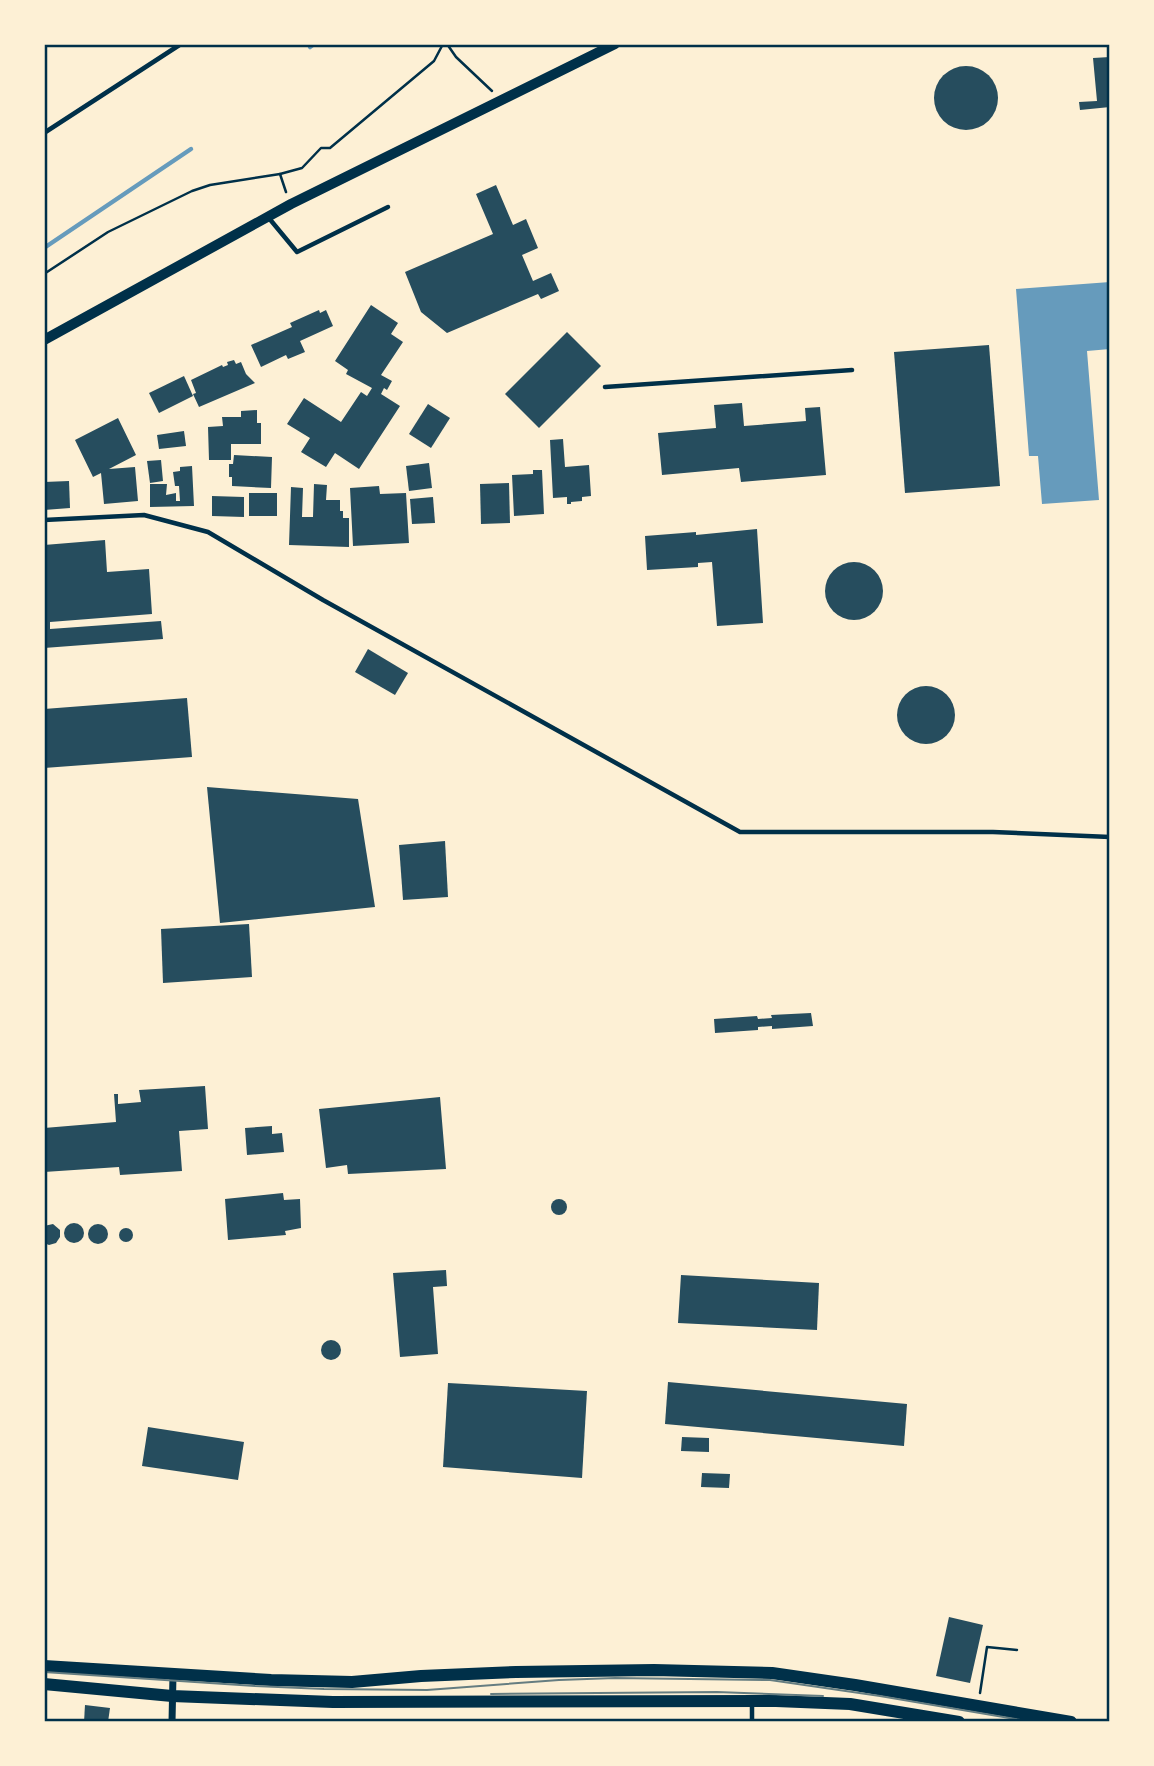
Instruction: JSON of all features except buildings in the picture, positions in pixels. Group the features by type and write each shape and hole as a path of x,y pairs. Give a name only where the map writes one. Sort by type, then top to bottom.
{"main road":[{"path":"44,1666 173,1675 352,1682 421,1676 654,1670 772,1673 1071,1722"},
{"path":"44,1684 172,1696 277,1700 470,1703 752,1700 850,1704 959,1722"}],"street":[{"path":"44,340 291,204 615,44"},
{"path":"172,1722 173,1675"}],"lane":[{"path":"44,133 181,44"},
{"path":"268,217 297,252 388,206"},
{"path":"605,387 852,370"},
{"path":"44,520 144,515 208,532 323,600 740,832 993,832 1110,837"},
{"path":"752,1700 752,1722"}],"path":[{"path":"44,274 108,232 192,191 210,185 302,168 321,148 330,148 434,61 445,44 471,73 502,100"},
{"path":"281,174 291,204"},
{"path":"979,1706 987,1647 1017,1650"}],"water":[{"path":"1110,282 1110,349 1087,351 1099,500 1042,504 1038,456 1029,456 1016,289"}],"waterway":[{"path":"310,47 314,44"},
{"path":"44,248 191,149"}],"tram line":[{"path":"44,1672 324,1689 427,1690 615,1678 770,1680 1032,1722"},
{"path":"491,1694 717,1692 823,1696"}]}
